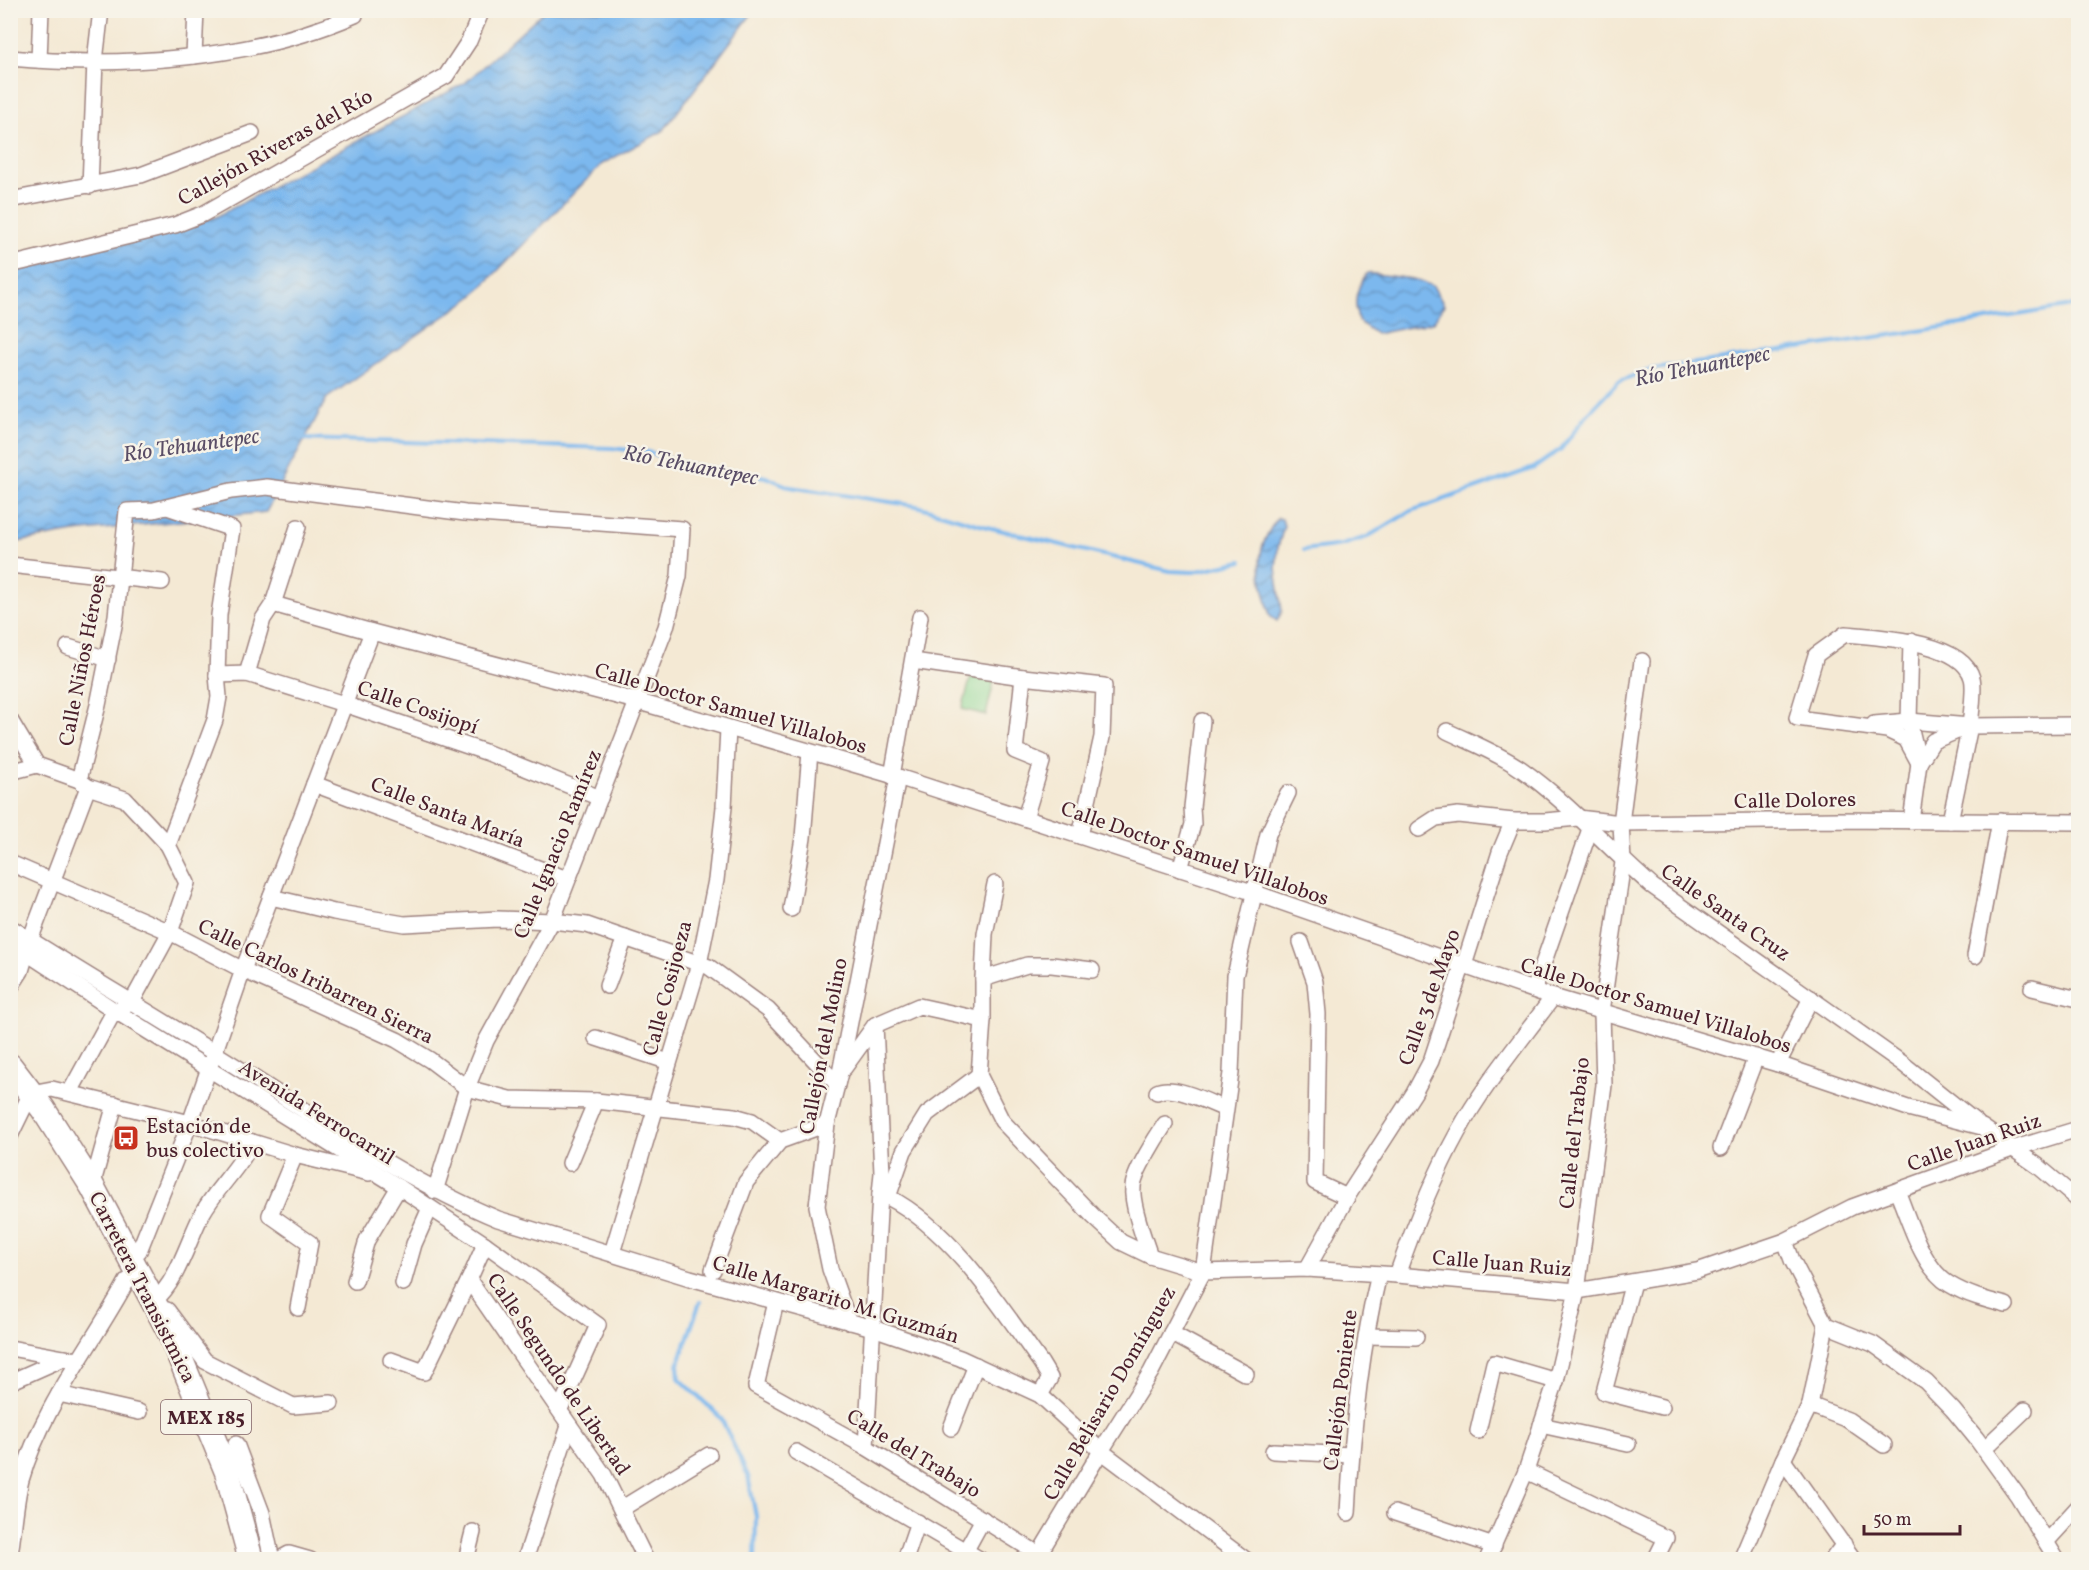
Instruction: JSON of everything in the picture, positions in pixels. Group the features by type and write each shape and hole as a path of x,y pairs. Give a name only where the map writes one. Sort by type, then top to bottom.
{"main road":[{"name":"Carretera Transistmica","path":"10,1066 32,1093 92,1186 156,1300 227,1472 251,1560"}],"street":[{"path":"39,60 41,10"},
{"path":"90,186 95,61 101,10"},
{"path":"194,56 196,10"},
{"path":"10,57 95,61 194,56 270,43 337,23 355,15 356,10"},
{"name":"Callejón Riveras del Río","path":"10,265 175,225 203,214 446,76 469,41 482,10"},
{"path":"10,200 141,175 252,134"},
{"name":"Calle Ignacio Ramírez","path":"167,507 231,491 267,487 465,513 682,529 679,576 666,627 552,921 486,1041 467,1088 435,1191"},
{"path":"167,507 232,530 219,615 217,675 219,697 215,720 168,845"},
{"name":"Calle Niños Héroes","path":"10,988 21,971 84,784 116,616 127,511 167,507"},
{"path":"247,674 264,619 273,604 298,527"},
{"path":"10,565 162,582"},
{"name":"Calle Doctor Samuel Villalobos","path":"273,604 636,701 895,776 1277,900 1553,997 1756,1057 1908,1108 1982,1127 2038,1166 2079,1200"},
{"name":"Callejón del Molino","path":"849,1322 830,1269 817,1206 827,1124 839,1078 895,776 920,616"},
{"path":"140,1251 190,1123 243,970 372,632"},
{"path":"1919,763 1906,739 1887,730 1797,718 1816,655 1845,633 1911,640 1959,658 1972,678 1970,726 1950,821"},
{"path":"1911,640 1909,721 1919,763 1911,821"},
{"path":"68,647 108,658"},
{"path":"913,661 1104,686 1102,737 1080,836"},
{"name":"Calle del Trabajo","path":"1490,1553 1526,1471 1556,1381 1577,1291 1604,1085 1602,1012 1623,862 1621,823 1642,661"},
{"name":"Calle Cosijopí","path":"217,675 247,674 344,704 488,753 600,798"},
{"path":"1023,677 1015,752 1042,762 1024,818"},
{"path":"10,720 37,765"},
{"path":"1180,869 1193,824 1192,807 1202,721"},
{"path":"1857,725 1909,721 1970,726 2079,725"},
{"path":"1919,763 1933,741 1970,726"},
{"name":"Calle Cosijoeza","path":"612,1252 699,964 716,880 724,807 728,729"},
{"name":"Calle Santa Cruz","path":"1447,731 1521,769 1652,886 1902,1063 1982,1127"},
{"path":"791,909 802,838 810,752"},
{"path":"10,772 37,765 125,799 168,845 187,883 170,932 134,998 111,1017 70,1092"},
{"name":"Calle Santa María","path":"314,784 567,879"},
{"name":"Calle Belisario Domínguez","path":"1043,1557 1101,1451 1151,1371 1203,1272 1225,1108 1232,1073 1235,976 1268,834 1288,793"},
{"name":"Calle Dolores","path":"1419,829 1436,818 1458,815 1513,821 1545,822 1578,818 1621,823 2079,822"},
{"name":"Calle 3 de Mayo","path":"1307,1269 1347,1197 1408,1103 1431,1061 1500,852 1513,821"},
{"path":"1975,956 2000,821"},
{"path":"1534,990 1590,829"},
{"name":"Calle Carlos Iribarren Sierra","path":"10,863 170,932 243,970 397,1040 430,1060 467,1088 509,1098 596,1101 734,1116 752,1121 780,1141"},
{"path":"884,1195 904,1151 927,1114 979,1074 985,934 995,884"},
{"path":"271,897 334,912 404,924 498,920 552,921 587,925 709,967 768,1010 839,1078 875,1025 919,1006 983,1020"},
{"path":"10,927 28,946"},
{"path":"607,986 625,938"},
{"name":"Avenida Ferrocarril","path":"10,942 28,946 117,1012 399,1187 485,1244 598,1325 560,1409"},
{"path":"1300,942 1315,982 1318,1014 1314,1182 1347,1197"},
{"name":"Calle Margarito M. Guzmán","path":"28,946 214,1052 404,1174 435,1191 498,1219 612,1252 690,1278 873,1328 976,1365 1040,1395 1101,1451 1246,1560"},
{"path":"982,979 1027,965 1052,965 1092,970"},
{"path":"2032,988 2079,999"},
{"path":"1397,1275 1416,1222 1458,1132 1478,1100 1553,997"},
{"path":"1778,1064 1811,999"},
{"path":"866,1447 884,1195 875,1025"},
{"path":"596,1038 669,1062"},
{"path":"1721,1148 1756,1057"},
{"name":"Calle Juan Ruiz","path":"979,1074 1002,1121 1026,1147 1121,1242 1150,1257 1203,1272 1307,1269 1577,1291 1697,1271 1785,1241 1852,1207 2012,1149 2079,1129"},
{"path":"10,1136 32,1093 52,1089 190,1123 354,1171 378,1174"},
{"path":"1157,1092 1164,1089 1176,1090 1225,1108"},
{"path":"570,1163 596,1101"},
{"path":"92,1186 115,1104"},
{"path":"713,1270 746,1182 780,1141 827,1124"},
{"name":"Calle Belisario Domínguez","path":"1150,1257 1140,1227 1132,1186 1152,1142 1165,1124"},
{"path":"252,1142 202,1212 173,1276 156,1300 205,1361 293,1406 331,1404"},
{"path":"295,1155 270,1215 310,1243 298,1308"},
{"path":"355,1281 367,1240 399,1187"},
{"path":"1897,1191 1929,1263 1947,1283 1973,1297 2006,1305"},
{"path":"884,1195 916,1213 970,1266 1050,1378 1040,1395"},
{"path":"403,1283 414,1244 430,1208"},
{"path":"1741,1560 1783,1460 1810,1405 1826,1325 1792,1260 1785,1241"},
{"name":"Calle Segundo de Libertad","path":"485,1244 469,1280 604,1474 646,1560"},
{"name":"Callejón Poniente","path":"1348,1513 1351,1455 1366,1336 1379,1274"},
{"path":"391,1360 424,1372 469,1280"},
{"path":"10,1554 21,1481 39,1434 59,1394 71,1359 106,1318 127,1281"},
{"path":"1633,1282 1604,1392 1662,1407"},
{"name":"Calle del Trabajo","path":"776,1302 756,1386 866,1447 1043,1557"},
{"path":"1826,1325 1873,1344 1926,1382 1953,1410 1984,1449 2018,1496 2057,1560"},
{"path":"1171,1333 1245,1374"},
{"path":"1366,1336 1416,1337"},
{"path":"10,1348 71,1359"},
{"path":"10,1382 71,1359"},
{"path":"1478,1431 1494,1363 1556,1381"},
{"path":"951,1428 976,1365"},
{"path":"59,1394 138,1412"},
{"path":"1810,1405 1848,1420 1884,1444"},
{"path":"1984,1449 2025,1410"},
{"path":"1541,1425 1628,1444"},
{"path":"525,1560 569,1426"},
{"path":"236,1444 262,1513 272,1560"},
{"path":"1273,1451 1351,1455"},
{"path":"796,1452 918,1522 965,1555 981,1560"},
{"path":"621,1509 709,1455"},
{"path":"1783,1460 1854,1560"},
{"path":"1526,1471 1666,1538 1655,1560"},
{"path":"2046,1542 2079,1508"},
{"path":"1395,1513 1490,1553"},
{"path":"965,1555 983,1519"},
{"path":"905,1560 918,1522"},
{"path":"466,1560 473,1532"},
{"path":"1832,1560 1844,1545"},
{"path":"278,1560 289,1554 310,1560"}],"green space":[{"path":"972,673 995,677 986,715 962,709"}],"water":[{"path":"544,11 754,11 663,131 602,164 472,297 327,398 266,512 74,532 11,543 11,261 216,217 465,83"},
{"path":"1367,273 1413,279 1433,286 1444,305 1433,322 1376,334 1358,321 1356,301 1360,285"},
{"path":"1278,518 1282,519 1284,526 1278,547 1276,568 1282,611 1277,621 1270,616 1260,565 1264,543"}],"waterway":[{"name":"Río Tehuantepec","path":"1304,550 1342,545 1367,537 1411,511 1534,468 1561,449 1585,417 1618,382 1647,370 1925,330 2078,305"},
{"name":"Río Tehuantepec","path":"300,439 611,448 647,452 689,465 766,477 790,487 917,506 987,527 1170,571 1193,572 1242,561"},
{"path":"700,1302 678,1365 679,1378 721,1418 748,1476 756,1516 755,1560"}],"place":[{"name":"Estación de bus colectivo","path":"126,1138"}]}
